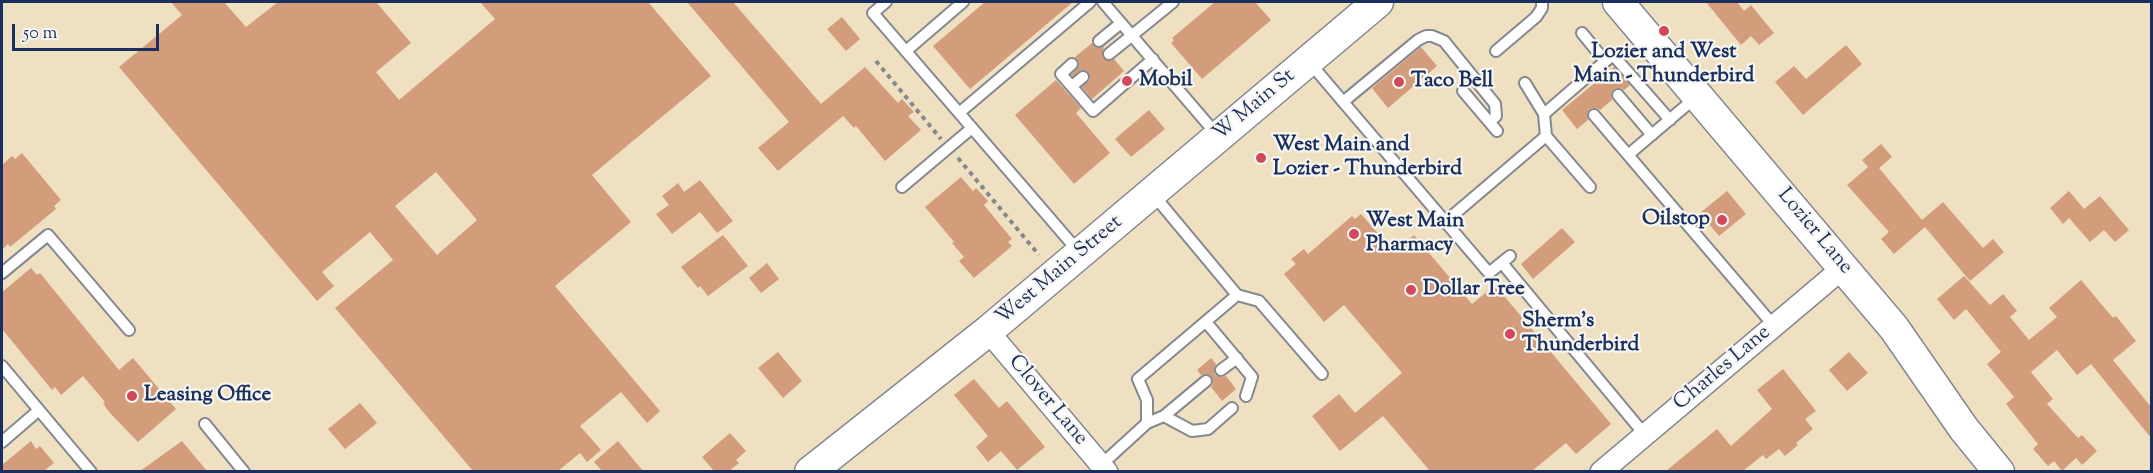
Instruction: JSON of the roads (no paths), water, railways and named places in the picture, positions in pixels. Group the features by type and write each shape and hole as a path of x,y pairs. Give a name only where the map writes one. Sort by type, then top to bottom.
{"main road":[{"name":"W Main St","path":"1142,202 1378,2"},
{"name":"Lozier Lane","path":"1618,2 1894,328 1964,429 2000,471"},
{"name":"West Main Street","path":"823,465 1142,202"}],"street":[{"name":"Charles Lane","path":"1601,471 1844,267"},
{"name":"Clover Lane","path":"988,331 1104,468"}],"lane":[{"path":"886,2 873,13 1080,254"},
{"path":"906,51 963,2"},
{"path":"959,113 1090,2"},
{"path":"1103,2 1219,137"},
{"path":"1109,54 1173,2"},
{"path":"1496,51 1536,17 1542,8 1542,2"},
{"path":"1099,41 1121,23"},
{"path":"1582,33 1605,61"},
{"path":"1343,102 1418,40 1426,36 1444,41 1495,104 1496,116 1493,127 1463,91"},
{"path":"1544,114 1599,73 1605,61 1613,55 1670,120"},
{"path":"1072,64 1061,74 1093,111 1153,59"},
{"path":"1308,61 1489,273 1506,260 1646,435"},
{"path":"1072,86 1083,77"},
{"path":"1525,83 1544,114 1546,136 1590,187"},
{"path":"1618,95 1652,135"},
{"path":"1628,155 1698,96"},
{"path":"1594,115 1774,326"},
{"path":"902,187 972,128"},
{"path":"1445,222 1546,136"},
{"path":"1142,202 1237,295 1258,301 1322,374"},
{"path":"2,273 48,235 129,330"},
{"path":"1147,423 1147,400 1138,380 1237,295"},
{"path":"1206,322 1252,377 1246,396"},
{"path":"1221,370 1237,358"},
{"path":"2,366 91,471"},
{"path":"1104,468 1147,423 1164,416 1206,381"},
{"path":"1164,416 1192,431 1208,429 1232,408"},
{"path":"2,442 39,410"},
{"path":"205,424 244,471"}],"place":[{"name":"Lozier and West Main - Thunderbird","path":"1664,31"},
{"name":"Mobil","path":"1127,81"},
{"name":"Taco Bell","path":"1399,82"},
{"name":"West Main and Lozier - Thunderbird","path":"1261,158"},
{"name":"Oilstop","path":"1722,220"},
{"name":"West Main Pharmacy","path":"1354,234"},
{"name":"Dollar Tree","path":"1411,290"},
{"name":"Sherm's Thunderbird","path":"1510,334"},
{"name":"Leasing Office","path":"132,396"}]}
